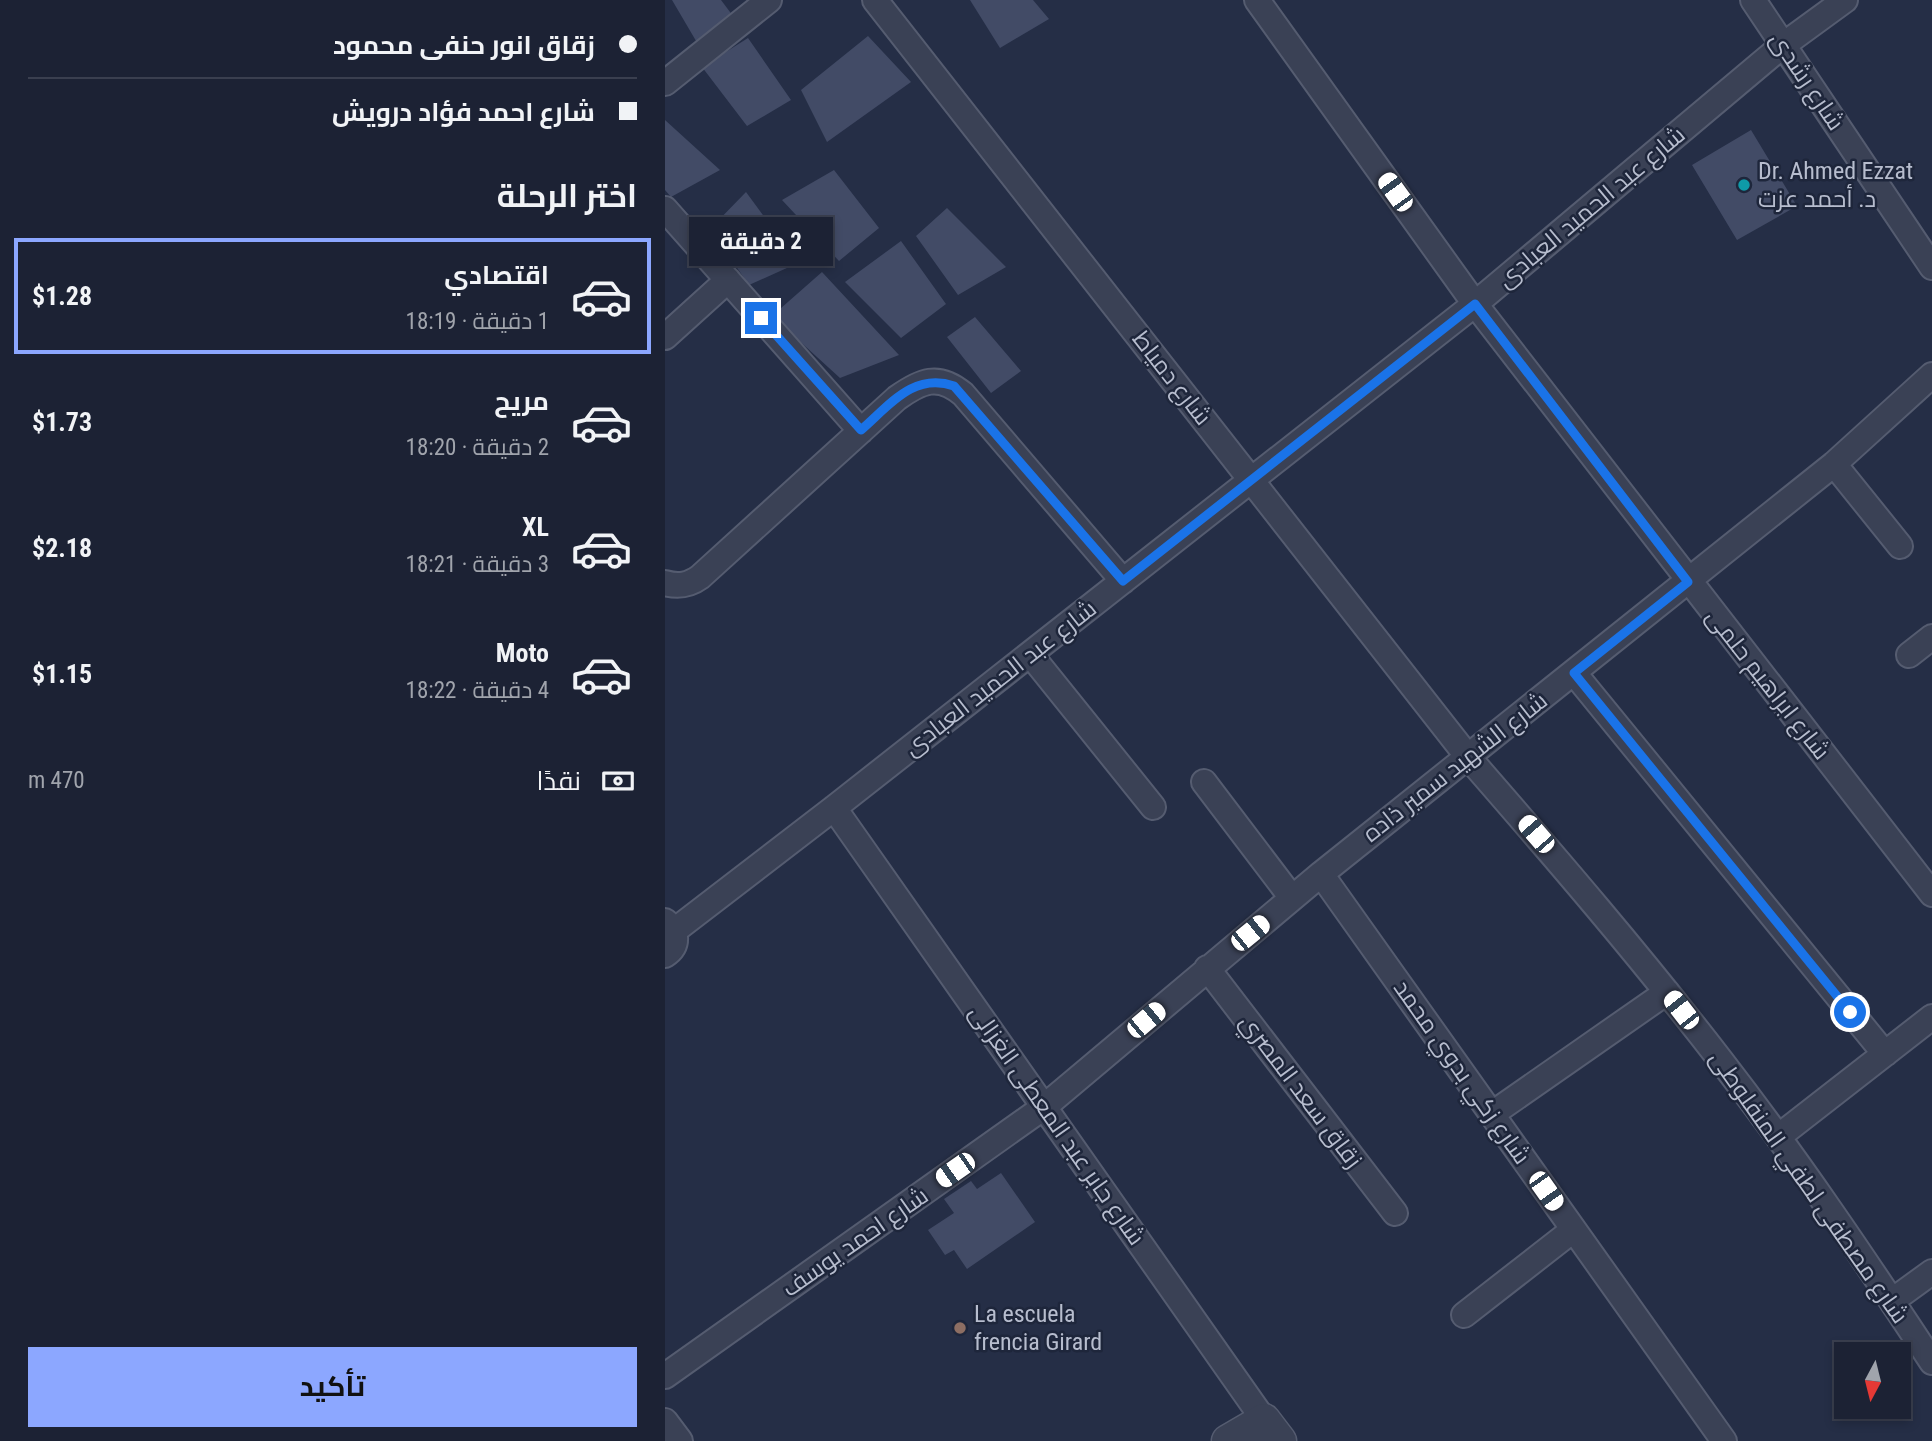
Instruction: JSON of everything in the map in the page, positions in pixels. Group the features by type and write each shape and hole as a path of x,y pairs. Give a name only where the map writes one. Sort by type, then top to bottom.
{"street":[{"path":"665,83 769,0"},
{"name":"شارع دمياط","path":"875,0 1468,757"},
{"name":"شارع ابراهيم حلمى","path":"1257,0 1475,304 1932,894"},
{"name":"شارع رشدى","path":"1753,0 1932,267"},
{"name":"شارع عبد الحميد العبادى","path":"670,926 834,808 1252,480 1475,304 1782,46 1845,0"},
{"path":"665,209 861,430"},
{"path":"665,337 728,280"},
{"name":"شارع الشهيد سمير ذاده","path":"1044,1107 1321,874 1833,464 1932,376"},
{"path":"665,583 683,585 700,577 897,398 918,384 930,381 954,386 1123,581"},
{"path":"1833,464 1900,547"},
{"path":"1909,655 1932,637"},
{"path":"1030,654 1153,807"},
{"path":"1574,673 1885,1054"},
{"name":"شارع مصطفى لطفي المنفلوطى","path":"1468,757 1570,873 1667,992 1778,1137 1932,1362"},
{"path":"1204,782 1292,898"},
{"name":"شارع جابر عبد المعطى الغزالى","path":"834,808 1272,1431"},
{"name":"شارع زكي بدوي محمد","path":"1321,874 1724,1441"},
{"path":"665,955 674,947 670,926"},
{"name":"زقاق سعد المصري","path":"1207,968 1395,1213"},
{"path":"1492,1114 1667,992"},
{"path":"1778,1137 1932,1017"},
{"name":"شارع احمد يوسف","path":"665,1376 1044,1107"},
{"path":"1464,1315 1573,1230"},
{"path":"1892,1301 1932,1272"},
{"path":"665,1421 680,1441"},
{"path":"1228,1441 1272,1431"}],"building":[{"path":"672,0 721,0 733,16 699,46"},
{"path":"970,0 1033,0 1049,19 1000,48"},
{"path":"868,36 911,82 827,142 801,90"},
{"path":"748,38 791,100 747,126 702,67"},
{"path":"665,120 720,170 671,197 665,190"},
{"name":"Dr. Ahmed Ezzat د. أحمد عزت","path":"1751,130 1797,206 1737,240 1692,165"},
{"path":"834,170 879,228 839,261 782,200"},
{"path":"746,192 798,263 749,285 710,229"},
{"path":"947,208 1006,267 958,295 916,236"},
{"path":"901,241 946,304 901,338 845,282"},
{"path":"822,272 899,355 840,378 772,316"},
{"path":"975,317 1021,371 991,393 947,337"},
{"path":"1001,1173 1035,1222 967,1269 954,1250 945,1255 928,1230 954,1213 944,1199 971,1181 977,1189"}],"place":[{"name":"Dr. Ahmed Ezzat د. أحمد عزت","path":"1744,185"},
{"name":"La escuela frencia Girard","path":"960,1328"}],"route":[{"path":"761,318 861,430 897,398 918,384 930,381 954,386 1123,581 1475,304 1688,582 1574,673 1850,1012"}]}
